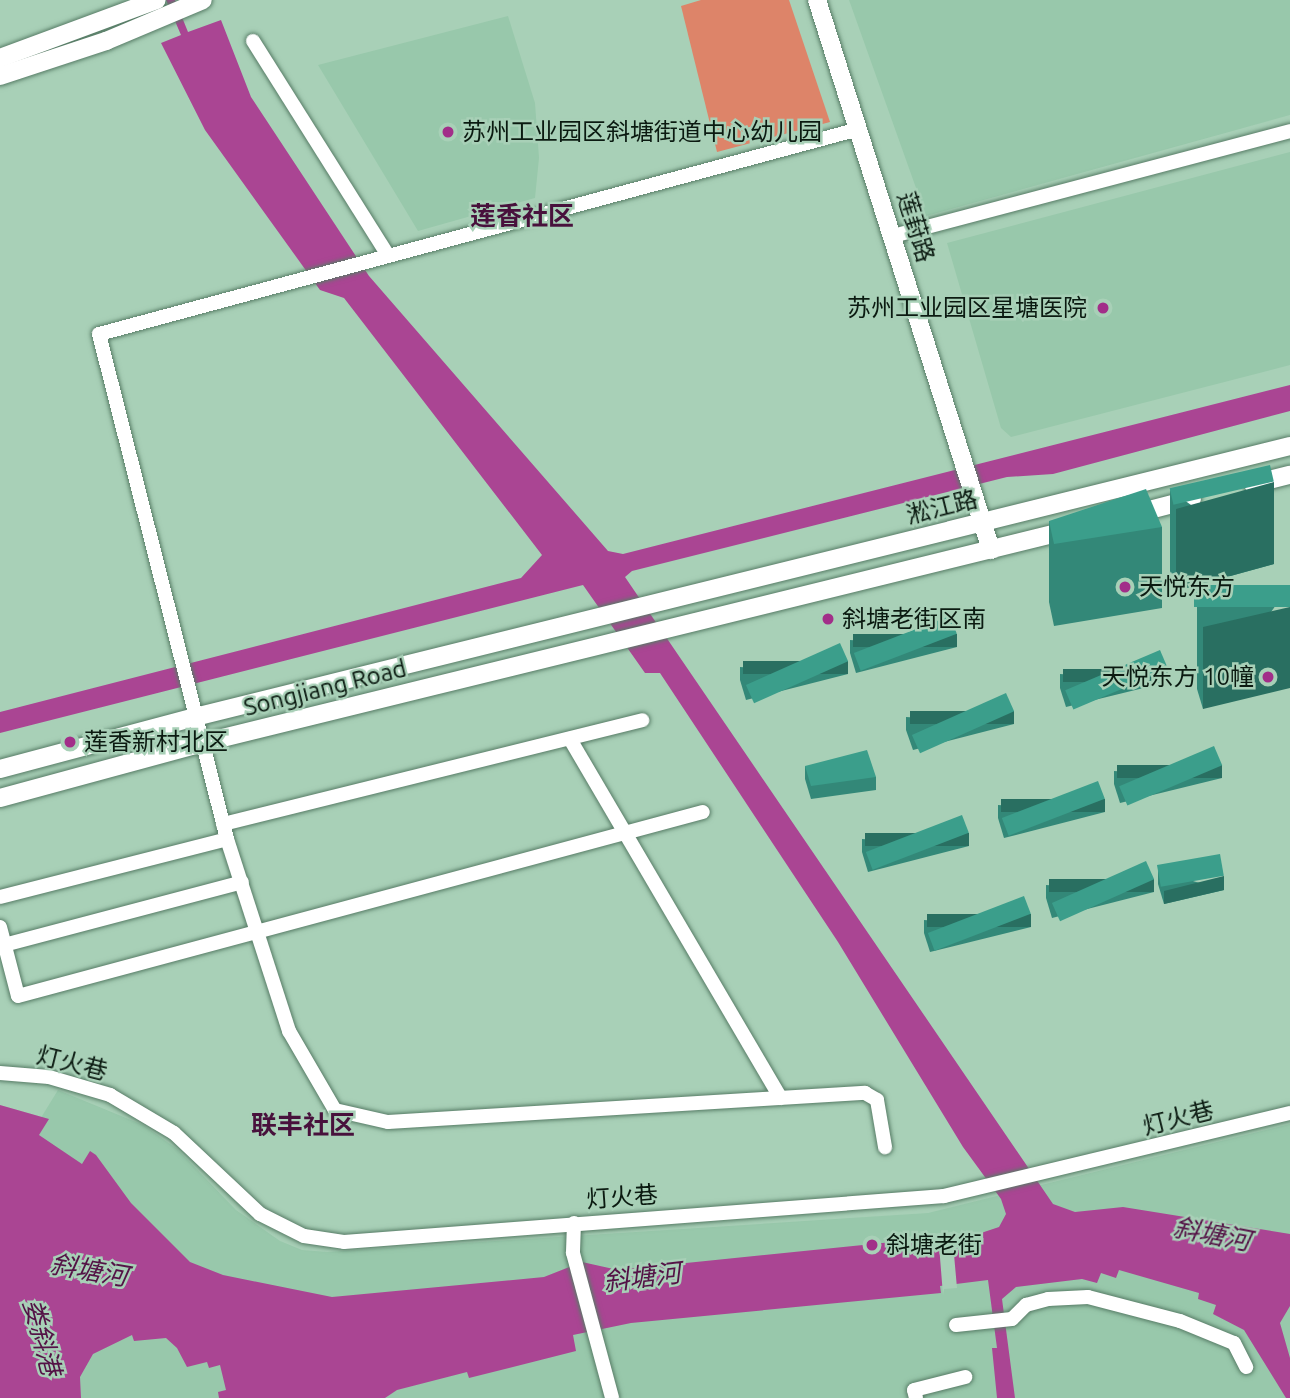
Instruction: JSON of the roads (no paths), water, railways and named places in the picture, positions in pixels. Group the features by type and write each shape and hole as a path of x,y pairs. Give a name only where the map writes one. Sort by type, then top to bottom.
{"main road":[{"path":"0,58 157,0"},
{"path":"0,76 203,0"},
{"name":"莲葑路","path":"817,0 991,550"},
{"name":"淞江路","path":"605,616 1290,446"},
{"path":"1238,488 1290,475"},
{"path":"991,550 1212,494"},
{"name":"Songjiang Road","path":"0,798 202,743 991,550"},
{"name":"Songjiang Road","path":"0,769 195,717 605,616"}],"street":[{"path":"253,41 388,255"},
{"path":"859,129 99,334 227,839 289,1031 335,1110 388,1122 781,1098 873,1096 879,1108 885,1146"},
{"path":"893,236 1290,131"},
{"path":"223,824 642,720"},
{"path":"570,739 622,833 781,1098"},
{"path":"0,927 18,996 258,929 703,812"},
{"path":"0,897 227,839"},
{"path":"4,945 242,882"},
{"name":"灯火巷","path":"0,1073 82,1084 141,1111 174,1133 242,1201 304,1236 369,1242 985,1189 1290,1113"},
{"path":"574,1223 573,1252 612,1398"},
{"path":"956,1325 1012,1319 1026,1304 1048,1299 1088,1297 1180,1321 1234,1343 1247,1367"},
{"path":"916,1398 915,1390 965,1377"}],"water":[{"path":"166,0 175,0 188,32 221,20 251,97 369,276 608,551 623,554 1290,385 1290,411 1053,474 1007,477 632,571 625,577 1053,1204 1075,1212 1123,1207 1290,1234 1290,1306 1280,1323 1290,1358 1290,1398 1286,1398 1244,1330 1213,1314 1216,1305 1198,1299 1199,1293 1119,1270 1116,1278 1101,1273 1097,1283 1082,1279 1016,1287 1002,1299 1015,1398 997,1398 992,1348 997,1348 988,1280 940,1286 941,1293 631,1323 573,1335 576,1351 469,1378 467,1372 397,1390 385,1398 219,1398 218,1392 226,1390 220,1365 209,1368 207,1362 187,1367 177,1348 166,1338 134,1341 132,1335 93,1354 80,1377 81,1398 0,1398 0,1105 49,1119 39,1135 82,1164 90,1151 96,1155 131,1203 190,1262 223,1275 332,1297 544,1277 582,1262 618,1270 981,1233 999,1227 1006,1214 1001,1199 963,1147 838,942 660,673 645,673 583,585 0,733 0,712 521,578 542,555 344,298 320,290 205,130 161,43 181,35"}],"place":[{"name":"苏州工业园区斜塘街道中心幼儿园","path":"448,132"},
{"name":"苏州工业园区星塘医院","path":"1103,308"},
{"name":"天悦东方","path":"1125,587"},
{"name":"斜塘老街区南","path":"828,619"},
{"name":"天悦东方 10幢","path":"1268,677"},
{"name":"莲香新村北区","path":"70,742"},
{"name":"斜塘老街","path":"872,1245"}],"district":[{"name":"莲香社区","path":"522,216"},
{"name":"联丰社区","path":"303,1125"}],"water label":[{"name":"斜塘河","path":"1212,1234"},
{"name":"斜塘河","path":"89,1270"},
{"name":"斜塘河","path":"642,1277"},
{"name":"娄斜港","path":"42,1337"}]}
